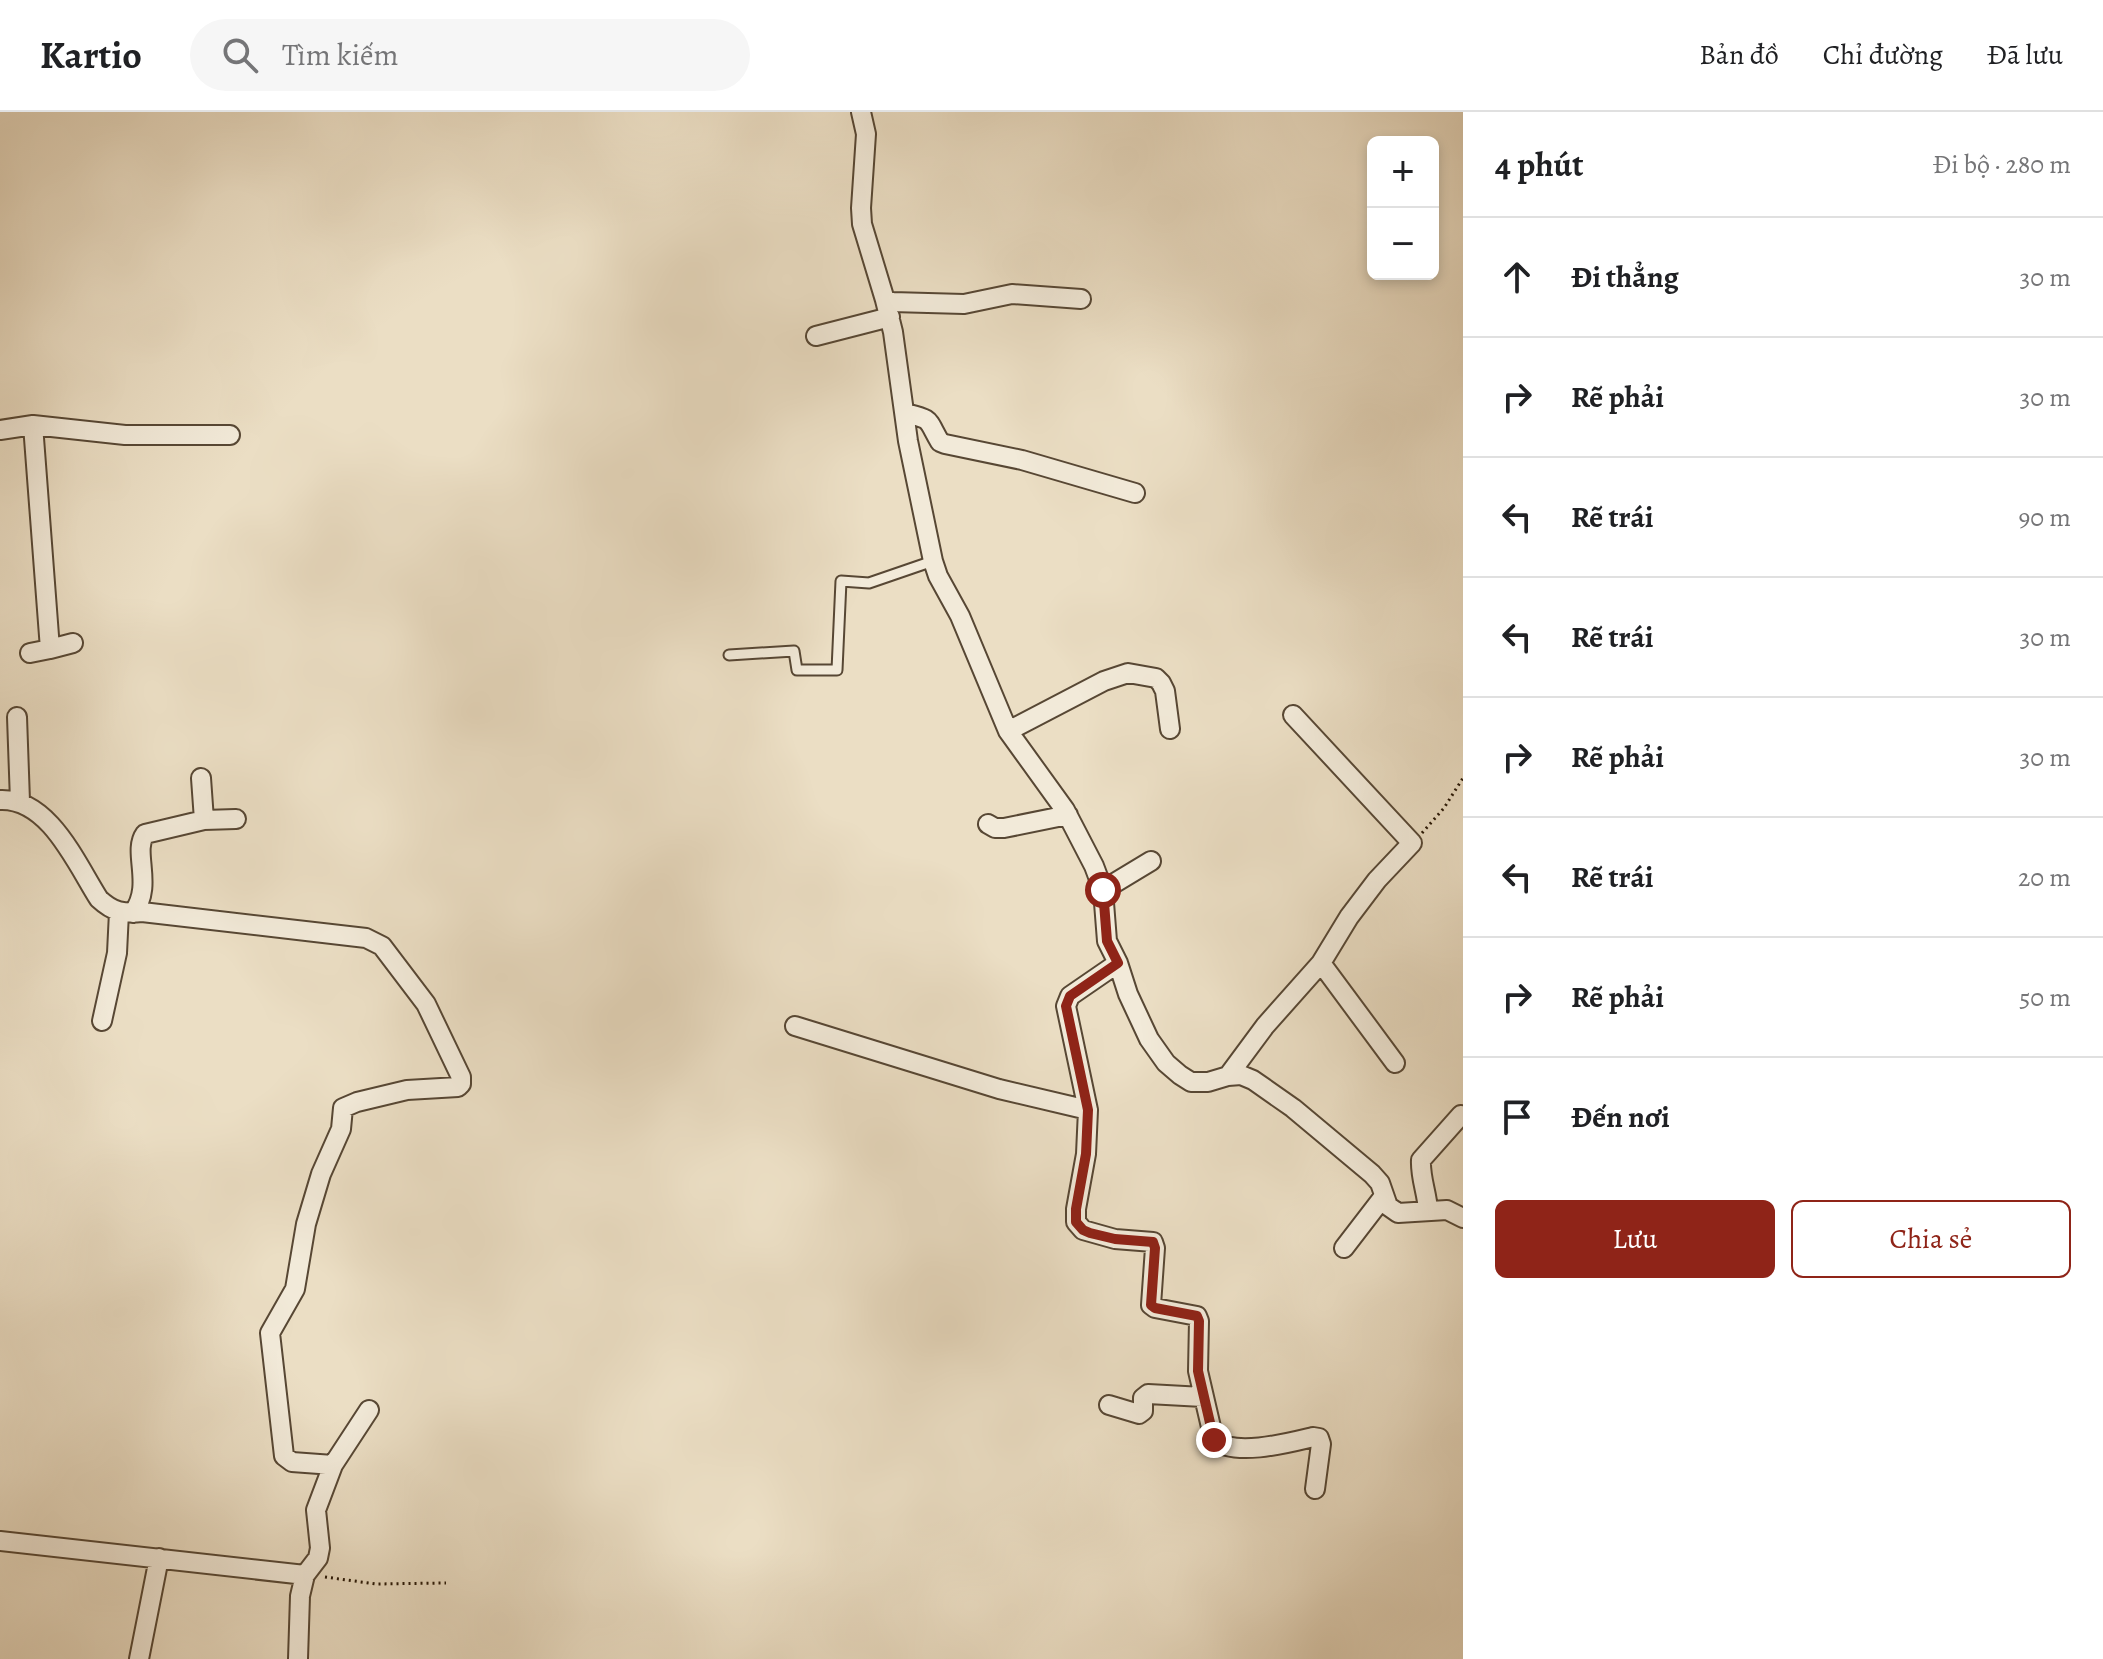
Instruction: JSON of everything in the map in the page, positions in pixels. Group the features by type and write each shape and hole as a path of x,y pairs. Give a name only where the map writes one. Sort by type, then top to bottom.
{"street":[{"path":"861,112 866,134 862,224 887,308 910,453 933,561 960,616 1008,731 1068,815 1094,866 1103,890 1107,941 1149,1039 1166,1063 1191,1082 1241,1075 1253,1080 1293,1108 1372,1174 1380,1183 1388,1206 1398,1213 1447,1210 1463,1218"},
{"path":"816,336 887,308 892,302 964,304 1012,294 1081,299"},
{"path":"905,413 930,420 940,442 945,444 1022,460 1135,493"},
{"path":"33,425 50,649"},
{"path":"0,430 33,425 125,435 230,435"},
{"path":"30,653 73,643"},
{"path":"1008,731 1104,681 1128,673 1156,678 1161,683 1170,729"},
{"path":"1228,1076 1265,1026 1321,963 1349,917 1377,880 1412,843 1293,715"},
{"path":"17,717 20,801"},
{"path":"201,778 204,820"},
{"path":"0,800 20,801 48,820 99,899 109,908 366,938 378,942 426,1004 461,1077 461,1084 458,1087 407,1090 343,1108 341,1129 321,1174 306,1224 295,1289 270,1333 284,1456 292,1462 333,1465"},
{"path":"988,824 1004,828 1068,815"},
{"path":"102,1021 126,912 142,898 142,837 204,820 236,819"},
{"path":"1103,890 1151,861"},
{"path":"1118,963 1070,996 1066,1006 1088,1110 1086,1154 1076,1222 1090,1233 1115,1239 1153,1242 1151,1305 1197,1316 1199,1321 1198,1371 1214,1440 1219,1445 1232,1448 1319,1438 1321,1444 1315,1489"},
{"path":"1321,963 1395,1063"},
{"path":"795,1026 999,1089 1088,1110"},
{"path":"1428,1210 1421,1160 1461,1115"},
{"path":"1344,1248 1384,1196"},
{"path":"1109,1405 1139,1414 1143,1411 1143,1398 1148,1394 1203,1397"},
{"path":"298,1659 300,1596 305,1575 318,1558 320,1548 316,1510 333,1465 369,1410"},
{"path":"0,1541 305,1575"},
{"path":"139,1659 159,1558"}],"lane":[{"path":"729,655 794,651 797,670 837,670 841,581 869,583 933,561"}],"path":[{"path":"1412,843 1444,808 1463,778"},
{"path":"305,1575 376,1584 446,1583"}],"route":[{"path":"1103,890 1107,941 1118,963 1070,996 1066,1006 1088,1102 1086,1154 1076,1222 1090,1233 1115,1239 1153,1242 1151,1305 1192,1314 1199,1321 1198,1371 1214,1440"}]}
